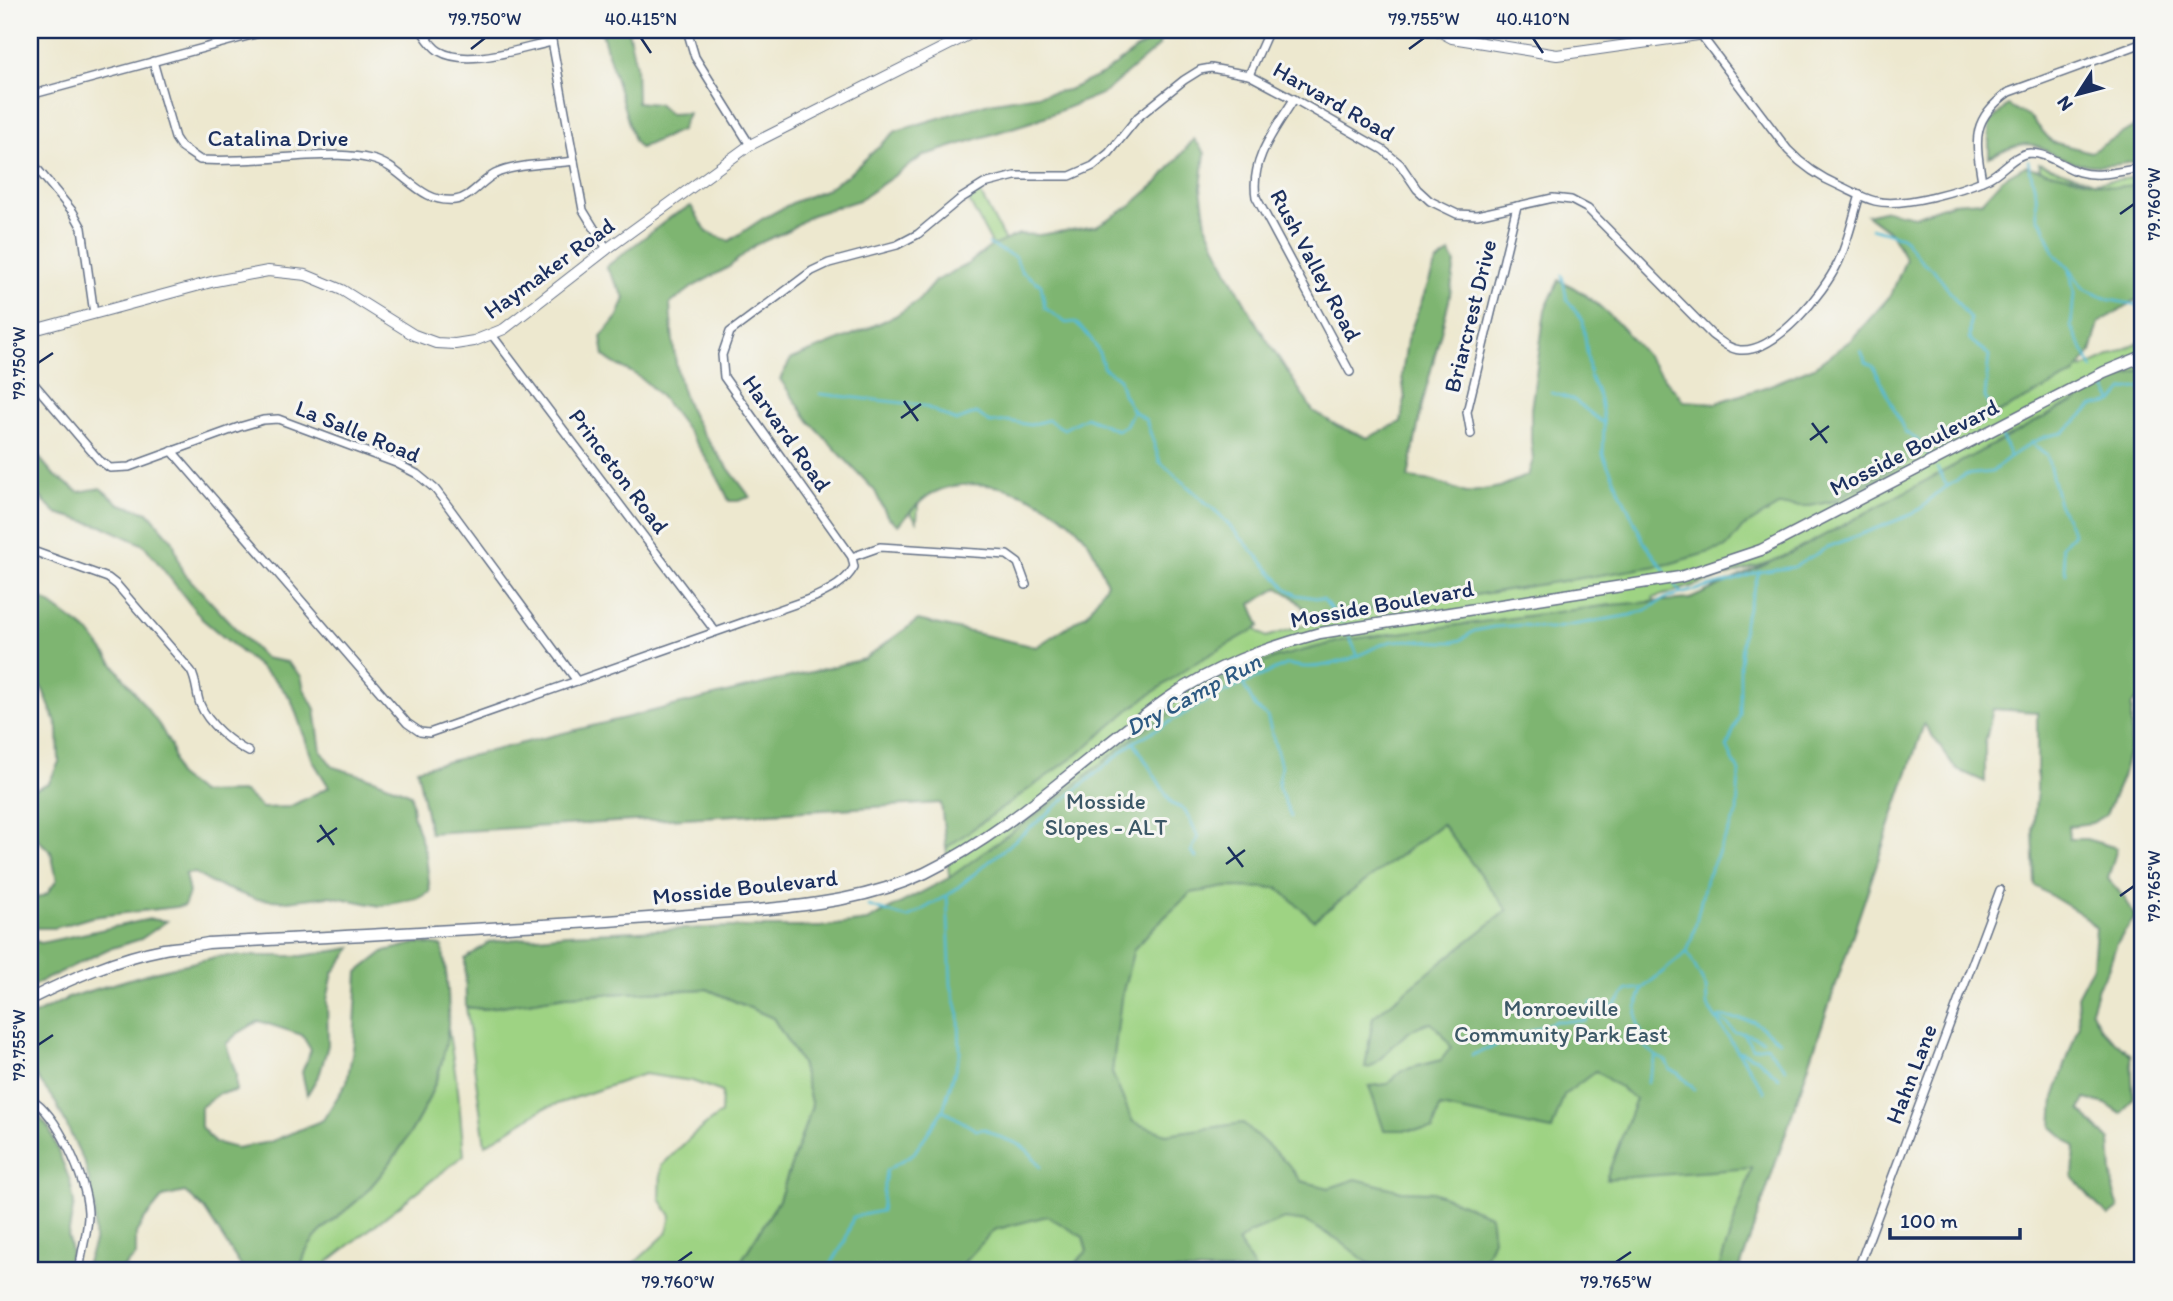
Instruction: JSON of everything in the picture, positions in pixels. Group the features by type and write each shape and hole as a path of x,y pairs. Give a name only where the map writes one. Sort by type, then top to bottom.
{"main road":[{"name":"Haymaker Road","path":"30,331 215,281 268,271 306,275 341,290 390,323 436,343 474,341 504,329 607,249 750,145 978,30"},
{"path":"1437,30 1452,38 1557,55 1733,30"},
{"name":"Mosside Boulevard","path":"30,999 62,982 100,968 164,949 208,943 707,915 818,904 869,893 922,874 1003,827 1167,698 1223,666 1266,648 1320,633 1679,577 1749,554 2104,372 2143,356"}],"street":[{"path":"30,95 270,30"},
{"path":"421,30 438,50 470,59 552,42"},
{"path":"550,30 583,210 607,249"},
{"path":"687,30 695,57 750,145"},
{"path":"1249,75 1269,30"},
{"path":"1700,35 1788,150 1802,164 1818,176 1875,201 1911,202 1982,181 2021,155 2029,153 2040,154 2078,172 2092,174 2143,168"},
{"path":"1982,181 1976,145 1977,131 1982,119 1997,101 2009,92 2143,43"},
{"name":"Catalina Drive","path":"153,61 175,138 181,147 200,160 338,155 371,158 385,163 420,192 445,200 457,200 466,196 482,182 507,170 574,161"},
{"name":"Harvard Road","path":"852,557 724,377 722,355 730,332 812,271 829,263 897,245 918,234 960,199 984,184 1015,176 1070,176 1093,166 1110,153 1138,117 1200,70 1211,68 1249,75 1294,99 1392,156 1430,201 1457,214 1477,215 1553,198 1571,200 1588,209 1712,335 1722,343 1742,351 1769,342 1804,311 1825,287 1839,260 1860,195"},
{"name":"Rush Valley Road","path":"1294,99 1259,157 1254,177 1256,197 1350,373"},
{"path":"30,160 73,212 82,228 94,314"},
{"name":"Briarcrest Drive","path":"1471,435 1467,412 1517,206"},
{"name":"Princeton Road","path":"492,335 715,631"},
{"name":"La Salle Road","path":"30,379 99,460 110,468 129,467 263,420 278,419 396,463 417,474 435,489 577,681"},
{"path":"172,451 414,729 429,733 815,597 838,586 847,578 854,567 852,557 880,547 1007,555 1018,563 1026,585"},
{"path":"30,550 108,578 117,585 191,671 205,713 234,745 249,752"},
{"name":"Hahn Lane","path":"1857,1271 2000,890"},
{"path":"30,1098 53,1120 68,1146 83,1189 88,1211 80,1271"}],"green space":[{"path":"601,30 628,30 636,66 637,102 657,104 670,114 688,113 681,130 640,148 634,141"},
{"path":"1160,37 1159,46 1104,93 1034,121 923,156 859,200 812,215 787,231 755,245 729,267 694,286 670,304 677,369 688,406 709,442 750,497 729,501 702,452 675,414 648,384 604,356 601,337 618,316 625,298 606,267 672,216 691,206 707,232 729,241 794,202 825,190 850,173 896,131 989,103 1068,90 1103,74 1138,48"},
{"path":"2008,105 2031,118 2052,142 2091,152 2143,121 2143,161 2105,165 2082,164 2030,144 2007,149 1989,157 1989,123"},
{"path":"1194,139 1205,153 1201,188 1206,224 1227,270 1258,326 1313,411 1338,426 1367,438 1401,422 1405,399 1402,376 1407,340 1436,263 1450,253 1455,264 1449,301 1422,405 1408,478 1434,481 1466,493 1500,487 1528,475 1533,460 1531,409 1545,310 1559,280 1578,290 1612,317 1684,401 1716,403 1814,367 1851,340 1891,295 1906,259 1890,232 1867,215 1886,210 1914,216 1952,203 1982,201 2002,179 2025,166 2114,187 2143,184 2143,299 2134,301 2099,323 2091,352 2075,374 1834,501 1810,506 1778,506 1742,528 1727,547 1669,564 1457,598 1312,617 1292,596 1278,588 1251,604 1260,626 1190,666 1130,709 1078,754 946,848 941,803 430,833 417,769 864,659 918,620 1036,647 1088,613 1107,583 1090,545 1069,521 1052,509 1013,491 972,484 933,493 898,525 887,516 875,491 810,422 780,379 791,359 895,316 918,301 935,281 968,264 990,247 1019,234 1039,235 1096,226 1129,207 1158,182"},
{"path":"2039,163 2093,182 2143,177 2143,279 2059,321 2082,369 2143,340 2143,606 1924,723 1739,1271 841,1271 969,1078 942,803 1132,578 1026,477 920,468 917,521 842,428 1007,272 969,201 980,193 1017,264 1127,322 1477,577 2059,240","holes":["1777,560 1662,623 1653,598","1268,561 1336,615 1336,616 1266,637 1189,582"]},
{"path":"2143,369 2143,694 2132,704 2130,746 2122,777 2106,815 2092,823 2068,826 2069,839 2086,839 2117,848 2108,879 2125,898 2135,917 2117,943 2091,1010 2101,1029 2131,1055 2133,1098 2121,1114 2106,1104 2085,1099 2080,1110 2110,1141 2113,1189 2119,1208 2109,1216 2073,1177 2075,1147 2052,1127 2054,1098 2079,1024 2077,996 2093,965 2096,928 2083,915 2035,886 2033,829 2037,791 2037,712 1993,709 1985,744 1985,782 1956,769 1924,724 1739,1271 1718,1271 1752,1168 1606,1179 1636,1099 1596,1071 1564,1095 1552,1130 1440,1107 1433,1130 1384,1130 1369,1086 1387,1084 1403,1070 1441,1060 1451,1047 1431,1023 1422,1025 1406,1034 1371,1067 1365,1068 1373,1017 1507,910 1442,824 1314,920 1278,888 1227,887 1191,893 1134,949 1121,999 1112,1073 1133,1122 1166,1134 1243,1123 1287,1163 1301,1181 1329,1188 1356,1179 1402,1191 1433,1192 1490,1215 1493,1239 1485,1258 1447,1271 1385,1271 1368,1263 1337,1239 1306,1222 1284,1219 1250,1233 1238,1242 1256,1271 1068,1271 1087,1251 1083,1237 1047,1216 994,1230 956,1271 735,1271 779,1200 812,1106 801,1063 773,1018 707,989 566,996 483,1009 466,1007 465,959 489,942 567,934 731,927 819,927 867,921 949,878 1062,795 1140,732 1227,677 1278,657 1345,640 1610,605 1690,599 1793,552 2048,415"},
{"path":"30,447 54,475 79,492 100,488 120,504 148,512 173,541 182,571 236,629 264,658 287,662 301,676 304,689 315,709 321,751 333,767 411,794 413,815 426,855 430,892 419,898 380,906 330,896 287,901 255,899 211,883 195,873 185,874 189,893 184,906 92,917 55,928 30,928 30,901 47,894 57,880 51,852 30,832 30,791 49,783 59,762 58,728 43,690 30,672 30,593 48,602 90,633 160,726 171,746 177,775 200,793 244,792 262,808 289,807 329,787 313,761 291,699 277,682 202,619 144,545 105,527 56,513 30,487"},
{"path":"150,919 167,921 141,939 106,950 30,987 30,939 41,943"},
{"path":"418,943 442,946 444,956 449,1015 439,1070 421,1114 396,1155 367,1191 316,1236 303,1258 302,1271 244,1271 204,1209 185,1192 163,1197 136,1233 136,1256 119,1271 84,1271 94,1242 95,1207 85,1164 56,1103 30,1068 30,1017 70,997 153,972 220,956 302,956 352,948 333,973 327,1000 328,1045 320,1073 307,1095 302,1072 311,1050 302,1035 259,1021 226,1044 236,1074 236,1091 220,1093 201,1107 201,1127 214,1142 236,1148 270,1142 323,1120 347,1082 354,1043 358,972 385,951"},
{"path":"707,989 773,1018 801,1063 812,1106 779,1200 735,1271 626,1271 667,1233 671,1216 660,1199 661,1166 694,1134 721,1113 722,1092 692,1081 644,1074 543,1109 485,1145 466,1007 483,1009 566,996"},
{"path":"448,1028 458,1090 464,1155 328,1262 329,1271 302,1271 303,1258 317,1236 368,1190 408,1136 438,1076"},
{"path":"30,1106 49,1128 70,1181 74,1203 68,1237 71,1252 64,1271 30,1271"}],"waterway":[{"path":"2028,161 2036,193 2037,218 2043,224 2055,254 2084,289 2110,300 2143,306"},
{"path":"1871,228 1902,237 1924,264 1933,269 1970,319 1969,339 1989,355 1985,397 1995,420"},
{"path":"989,244 1016,258 1021,271 1041,285 1045,308 1066,323 1075,322 1089,337 1097,348 1103,367 1119,379 1123,394 1133,411 1146,420 1160,462 1220,515 1287,589 1297,595 1323,599 1342,622"},
{"path":"2070,271 2074,293 2071,327 2093,369"},
{"path":"1562,275 1567,300 1583,321 1590,376 1600,399 1604,424 1603,455 1644,542 1665,571"},
{"path":"1861,351 1866,362 1874,367 1905,432 1921,442 1929,455"},
{"path":"2101,382 2113,402"},
{"name":"Dry Camp Run","path":"868,906 908,918 951,893 1134,742 1214,697 1288,664 1305,667 1332,664 1393,641 1453,642 1474,631 1493,627 1523,625 1549,629 1631,615 1668,597 1759,572 1794,567 1828,547 1913,514 1934,495 1965,475 1992,472 2031,443 2063,433 2093,406 2113,402 2123,390 2143,387"},
{"path":"1552,393 1574,400 1603,423"},
{"path":"820,394 922,405 956,421 977,413 990,423 1008,421 1030,425 1048,420 1064,429 1086,417 1117,430 1126,425 1133,411"},
{"path":"2001,435 2010,456"},
{"path":"2032,444 2047,456 2059,504 2074,534 2061,546 2066,573"},
{"path":"1937,468 1947,486"},
{"path":"1472,1055 1556,1021 1585,1021 1591,1003 1614,1006 1627,990 1643,988 1687,952 1706,879 1737,813 1739,772 1727,747 1740,714 1740,663 1744,622 1759,572"},
{"path":"1675,585 1681,593"},
{"path":"1349,636 1358,656"},
{"name":"Dry Camp Run","path":"1243,684 1256,708 1267,716 1281,766 1278,786 1291,817"},
{"name":"Dry Camp Run","path":"1134,742 1172,804 1185,810 1198,837 1191,852 1197,858"},
{"path":"827,1271 845,1241 853,1217 881,1211 886,1171 914,1153 943,1110 960,1053 959,1015 951,985 947,895"},
{"path":"1687,952 1706,987 1707,1005 1765,1092"},
{"path":"1643,988 1638,1003 1637,1020 1645,1047 1656,1056 1647,1083"},
{"path":"1719,1017 1753,1021 1780,1041"},
{"path":"1718,1019 1729,1025 1734,1032 1742,1033 1753,1048 1766,1046 1786,1069"},
{"path":"1743,1033 1763,1040"},
{"path":"1739,1051 1758,1059 1779,1078"},
{"path":"1656,1056 1666,1061 1670,1070 1678,1073 1694,1089"},
{"path":"943,1110 976,1130 985,1129 1021,1145 1040,1167"}],"park label":[{"name":"Mosside Slopes - ALT","path":"1106,814"},
{"name":"Monroeville Community Park East","path":"1561,1021"}]}
